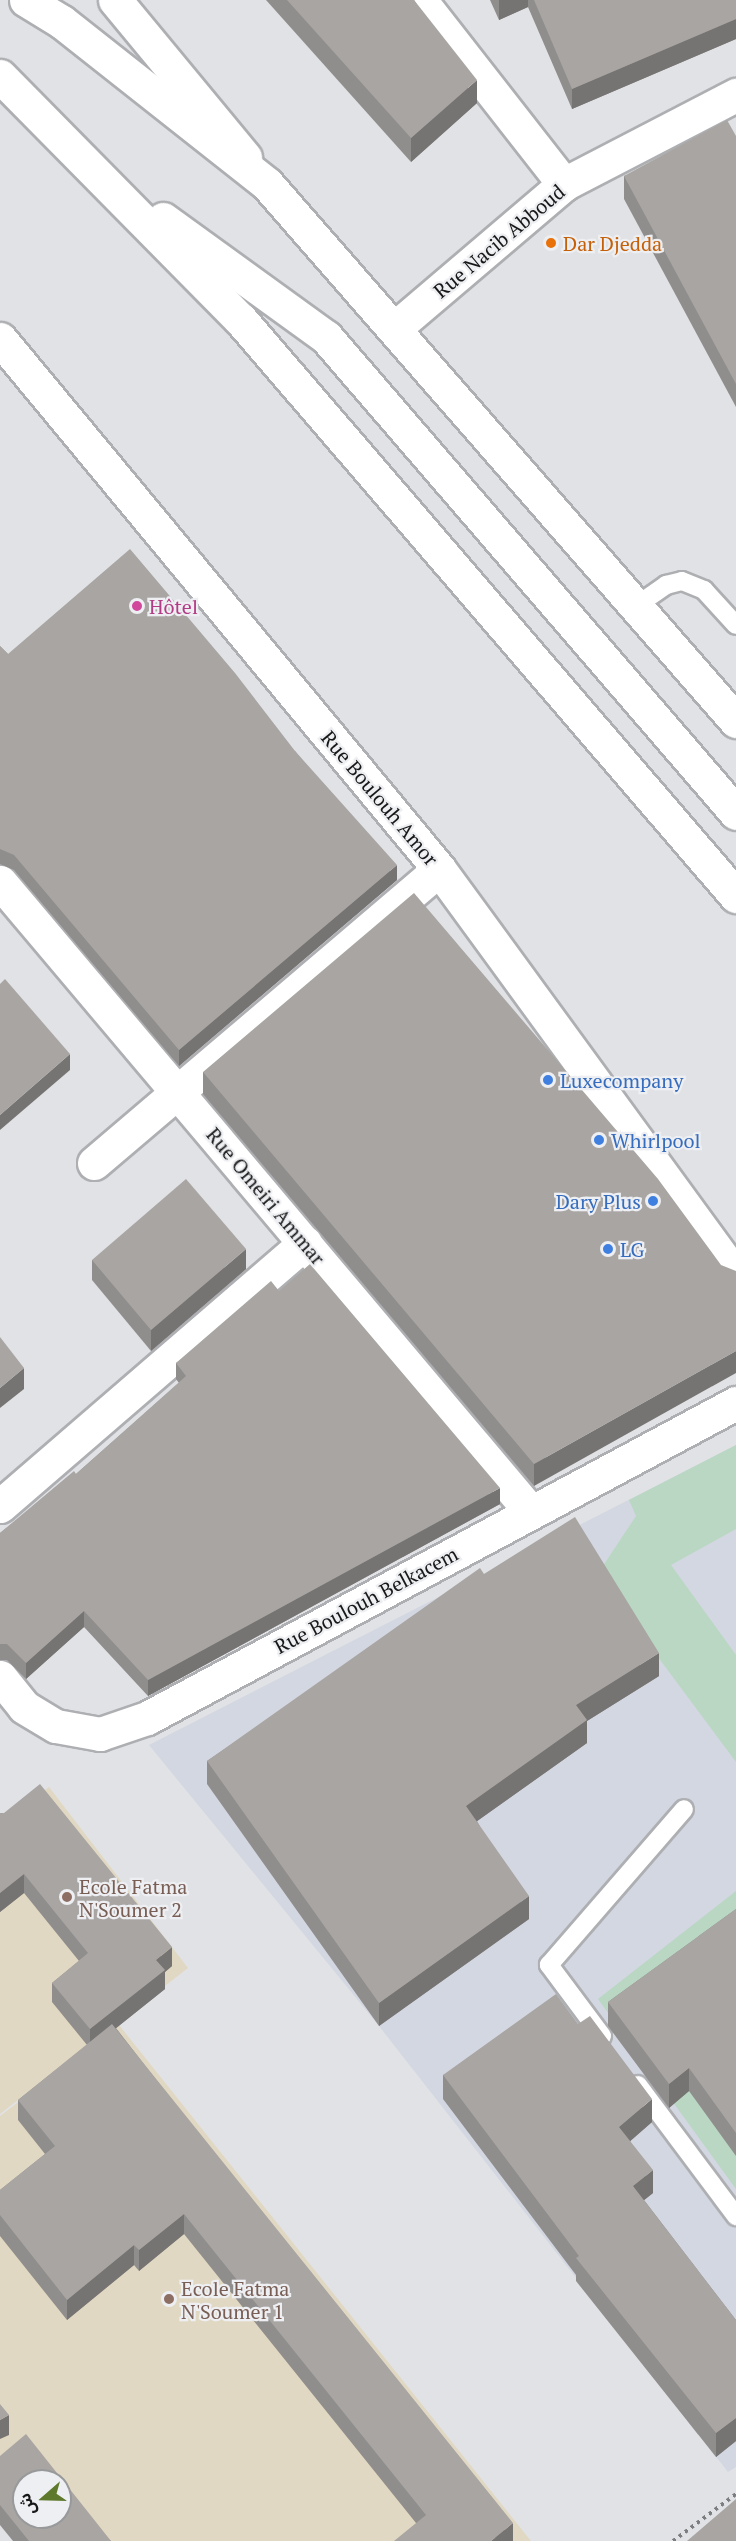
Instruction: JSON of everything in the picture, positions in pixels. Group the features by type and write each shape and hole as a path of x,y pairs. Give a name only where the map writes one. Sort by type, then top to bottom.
{"street":[{"path":"26,0 62,22 267,184"},
{"path":"115,0 267,184 736,721"},
{"path":"420,0 564,184"},
{"path":"0,76 240,319 736,896"},
{"name":"Rue Nacib Abboud","path":"395,328 564,184 736,95"},
{"path":"89,165 326,337 736,813"},
{"name":"Rue Boulouh Amor","path":"0,339 439,869 736,1276"},
{"path":"94,1163 439,869"},
{"name":"Rue Omeiri Ammar","path":"0,882 530,1511"},
{"path":"0,1506 305,1243"},
{"name":"Rue Boulouh Belkacem","path":"0,1677 24,1707 48,1721 100,1734 147,1718 530,1511 736,1403"}],"lane":[{"path":"636,606 666,585 682,581 704,590 736,625"},
{"path":"611,2048 549,1965 684,1809"},
{"path":"625,2067 736,2216"}],"path":[{"path":"673,2541 736,2494"}],"shaded area":[{"path":"736,1445 736,2467 728,2472 379,2026 149,1745"},
{"name":"Ecole Fatma N'Soumer 2","path":"49,1787 188,1968 0,2114 0,1825"},
{"name":"Ecole Fatma N'Soumer 1","path":"119,2025 531,2541 19,2541 0,2519 0,2116"}],"green space":[{"path":"736,1445 736,1529 671,1565 736,1655 736,1762 597,1575 636,1516 629,1500"},
{"path":"736,1891 736,2189 598,1999"}],"building":[{"path":"287,0 414,0 477,80 411,138"},
{"path":"534,0 736,0 736,19 572,89"},
{"path":"727,120 736,136 736,384 624,176"},
{"path":"130,549 235,673 295,751 397,865 179,1050 14,855 0,849 0,646 8,654"},
{"path":"414,893 658,1179 721,1265 736,1271 736,1351 534,1464 203,1072"},
{"path":"5,979 70,1054 0,1115 0,984"},
{"path":"186,1179 246,1249 151,1330 92,1260"},
{"path":"310,1264 500,1488 148,1680 84,1611 26,1663 7,1644 0,1644 0,1533 74,1471 76,1474 186,1376 176,1363 271,1281 279,1291"},
{"path":"0,1337 24,1368 0,1388"},
{"path":"575,1517 659,1653 576,1705 587,1720 466,1806 529,1896 379,2003 207,1761 480,1568 484,1574"},
{"path":"40,1784 172,1947 156,1960 165,1970 90,2029 52,1983 88,1953 24,1874 0,1893 0,1813 4,1813"},
{"path":"736,1909 736,2133 689,2068 669,2084 608,2002"},
{"path":"556,1994 578,2024 590,2016 652,2099 619,2127 653,2170 633,2186 736,2320 736,2418 716,2433 576,2258 579,2256 443,2075"},
{"path":"112,2024 513,2523 491,2541 394,2541 426,2515 184,2214 139,2250 134,2245 67,2300 0,2215 0,2190 55,2146 18,2100"},
{"path":"0,2404 9,2415 0,2420"},
{"path":"26,2434 54,2469 12,2469 12,2520 0,2505 0,2456"},
{"path":"72,2492 111,2541 29,2541 19,2529 72,2529"},
{"path":"736,2499 736,2541 687,2541"}],"place":[{"name":"Dar Djedda","path":"551,243"},
{"name":"Hôtel","path":"137,606"},
{"name":"Luxecompany","path":"548,1080"},
{"name":"Whirlpool","path":"599,1140"},
{"name":"Dary Plus","path":"653,1201"},
{"name":"LG","path":"608,1249"},
{"name":"Ecole Fatma N'Soumer 2","path":"67,1897"},
{"name":"Ecole Fatma N'Soumer 1","path":"169,2299"}]}
